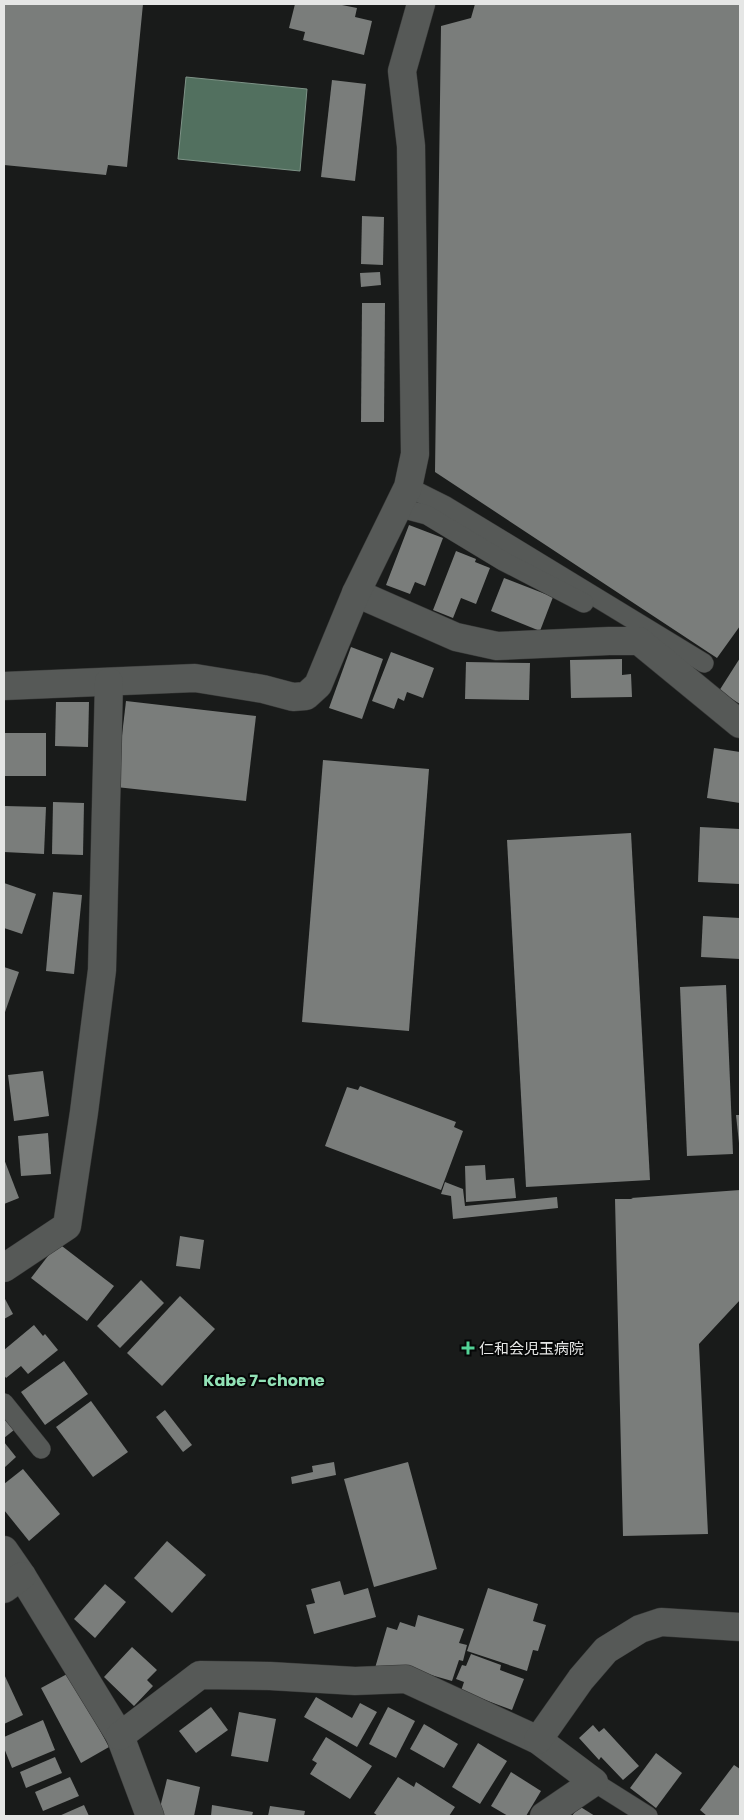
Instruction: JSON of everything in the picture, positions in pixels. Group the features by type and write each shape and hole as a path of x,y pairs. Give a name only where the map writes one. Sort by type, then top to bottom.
{"street":[{"path":"4,686 195,678 263,689 293,697 306,696 318,685 356,593 402,497 415,454 411,146 402,71 421,4"},
{"path":"356,593 456,637 497,646 639,641 740,724"},
{"path":"4,1268 66,1226 84,1112 102,970 109,682"},
{"path":"4,1550 13,1583 120,1736 150,1816"},
{"path":"538,1740 581,1679 606,1650 640,1629 662,1622 740,1627"},
{"path":"120,1736 200,1674 356,1681 406,1679 538,1740 594,1782 544,1816"}],"lane":[{"path":"402,497 427,515 503,561 596,610 639,641"},
{"path":"402,497 446,506 704,663"},
{"path":"4,1403 41,1449"},
{"path":"594,1782 648,1816"}],"shaded area":[{"path":"186,77 307,89 300,171 178,159"}],"building":[{"path":"4,4 143,4 127,167 108,165 106,175 4,165"},
{"path":"295,4 337,4 357,8 355,17 372,21 364,55 303,40 305,32 289,28"},
{"path":"475,4 740,4 740,626 717,658 435,472 441,26 471,18"},
{"path":"332,80 366,84 355,181 321,177"},
{"path":"362,216 384,217 383,265 361,264"},
{"path":"380,272 381,285 361,287 360,273"},
{"path":"362,303 385,303 384,422 361,422"},
{"path":"409,525 443,538 425,586 415,582 410,594 386,585"},
{"path":"456,551 476,559 475,562 490,568 476,604 461,598 453,618 433,610"},
{"path":"504,578 553,597 540,631 491,611"},
{"path":"351,647 383,659 362,719 329,708"},
{"path":"391,652 434,668 423,698 407,692 404,701 398,698 394,709 372,701"},
{"path":"740,658 740,704 719,691"},
{"path":"622,659 622,675 631,674 632,697 571,698 570,660"},
{"path":"466,662 530,663 529,700 465,699"},
{"path":"126,701 256,716 246,801 116,787"},
{"path":"56,702 89,702 88,747 55,746"},
{"path":"4,733 46,733 46,776 4,776"},
{"path":"714,748 740,752 740,803 707,798"},
{"path":"323,760 429,769 409,1031 302,1022"},
{"path":"53,802 84,803 83,855 52,854"},
{"path":"4,806 46,807 44,854 4,852"},
{"path":"700,827 740,829 740,884 698,882"},
{"path":"631,833 650,1180 526,1187 507,840"},
{"path":"4,883 36,894 22,934 4,928"},
{"path":"53,892 82,895 74,974 46,971"},
{"path":"703,916 740,918 740,959 701,957"},
{"path":"4,967 19,972 4,1015"},
{"path":"726,985 733,1154 687,1156 680,987"},
{"path":"43,1071 49,1116 14,1121 8,1075"},
{"path":"360,1086 456,1122 454,1127 463,1131 441,1190 325,1146 347,1087 358,1090"},
{"path":"736,1115 740,1115 740,1143 739,1143"},
{"path":"48,1133 51,1174 21,1176 18,1136"},
{"path":"4,1159 19,1198 4,1204"},
{"path":"485,1165 486,1180 514,1178 516,1198 466,1202 465,1166"},
{"path":"445,1182 463,1189 465,1206 557,1197 558,1208 453,1219 451,1196 441,1194"},
{"path":"740,1190 740,1300 699,1344 708,1534 623,1536 615,1199"},
{"path":"180,1236 204,1240 200,1269 176,1266"},
{"path":"58,1243 114,1286 87,1321 31,1278"},
{"path":"141,1280 164,1303 120,1348 97,1326"},
{"path":"180,1296 215,1329 162,1386 127,1353"},
{"path":"4,1297 13,1314 4,1319"},
{"path":"34,1325 43,1336 45,1334 58,1350 28,1374 21,1366 6,1378 4,1375 4,1350"},
{"path":"64,1361 88,1394 45,1425 21,1392"},
{"path":"91,1401 128,1452 93,1477 56,1427"},
{"path":"165,1410 192,1445 183,1452 156,1417"},
{"path":"4,1418 14,1430 4,1438"},
{"path":"4,1442 16,1457 4,1468"},
{"path":"334,1462 336,1475 292,1484 291,1477 313,1472 312,1466"},
{"path":"408,1462 437,1569 374,1587 344,1479"},
{"path":"23,1469 60,1514 29,1541 4,1510 4,1484"},
{"path":"167,1541 206,1575 172,1613 134,1578"},
{"path":"340,1581 344,1595 368,1588 376,1617 314,1634 306,1605 315,1603 311,1589"},
{"path":"105,1584 126,1602 95,1638 74,1619"},
{"path":"488,1588 538,1604 533,1621 546,1625 538,1651 533,1650 527,1671 467,1651"},
{"path":"418,1615 464,1629 459,1643 467,1645 463,1661 459,1660 452,1681 403,1667 375,1668 387,1627 397,1630 400,1622 415,1627"},
{"path":"132,1647 157,1670 147,1680 153,1686 134,1706 104,1677"},
{"path":"471,1654 501,1665 500,1670 524,1679 512,1710 461,1691 464,1682 456,1679 462,1665 466,1666"},
{"path":"69,1673 109,1747 81,1763 41,1688"},
{"path":"4,1674 23,1715 4,1724"},
{"path":"316,1697 352,1718 360,1703 377,1712 357,1747 304,1717"},
{"path":"211,1707 228,1730 196,1753 179,1731"},
{"path":"388,1707 415,1721 396,1758 369,1744"},
{"path":"239,1712 276,1719 268,1762 231,1756"},
{"path":"43,1720 55,1750 12,1768 4,1748 4,1737"},
{"path":"424,1724 458,1744 444,1768 410,1749"},
{"path":"593,1725 599,1732 604,1728 639,1766 623,1780 601,1757 599,1760 579,1738"},
{"path":"326,1737 372,1766 350,1799 310,1774 317,1763 312,1760"},
{"path":"478,1743 507,1761 480,1804 452,1787"},
{"path":"656,1753 682,1773 656,1808 630,1788"},
{"path":"55,1757 62,1773 26,1788 20,1772"},
{"path":"734,1765 740,1769 740,1816 707,1816 700,1810"},
{"path":"511,1772 541,1791 526,1816 508,1816 491,1806"},
{"path":"70,1777 79,1796 43,1811 35,1792"},
{"path":"398,1777 414,1787 416,1782 455,1807 449,1816 378,1816 374,1813"},
{"path":"167,1779 200,1787 194,1816 158,1816"},
{"path":"84,1805 89,1816 59,1816"},
{"path":"212,1805 253,1812 252,1816 211,1816"},
{"path":"270,1806 305,1811 304,1816 268,1816"},
{"path":"579,1806 595,1816 572,1816"}],"place":[{"name":"仁和会児玉病院","path":"468,1348"}],"district":[{"name":"Kabe 7-chome","path":"264,1380"}]}
